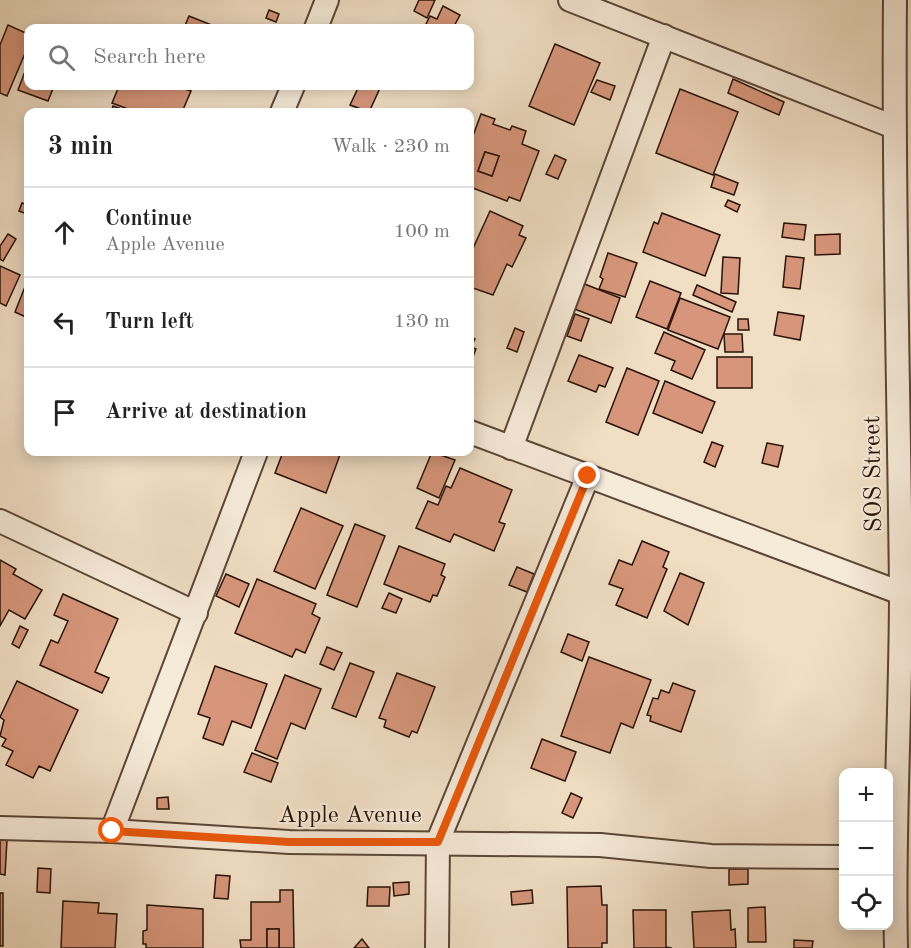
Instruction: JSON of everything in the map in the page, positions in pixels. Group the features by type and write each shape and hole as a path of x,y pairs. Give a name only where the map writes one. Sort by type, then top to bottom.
{"street":[{"path":"318,24 327,0"},
{"path":"570,0 894,127"},
{"name":"SOS Street","path":"895,0 903,81 894,127 901,593 896,948"},
{"path":"510,448 664,36"},
{"path":"284,108 291,90"},
{"path":"474,434 901,593"},
{"path":"112,831 255,456"},
{"path":"437,948 438,842 588,476"},
{"path":"0,521 196,613"},
{"name":"Apple Avenue","path":"0,828 112,831 289,842 600,845 711,855 839,857"}],"building":[{"path":"419,0 435,0 427,18 414,11"},
{"path":"443,6 460,15 455,24 426,24 430,16 437,19"},
{"path":"269,10 279,14 276,22 266,18"},
{"path":"189,16 209,24 186,24"},
{"path":"8,25 24,32 24,56 7,96 0,93 0,45"},
{"path":"555,44 600,63 574,125 529,106"},
{"path":"24,74 24,90 52,90 48,101 18,90"},
{"path":"733,79 784,102 779,115 728,93"},
{"path":"597,80 615,86 610,100 591,92"},
{"path":"680,89 738,112 713,175 656,153"},
{"path":"117,90 191,91 184,108 125,108 112,103"},
{"path":"357,90 379,90 371,108 358,108 350,105"},
{"path":"481,114 495,119 493,124 510,130 512,126 526,131 522,144 539,151 520,201 509,197 507,201 474,189 474,133","holes":["485,152 499,156 492,176 478,171"]},
{"path":"485,152 499,156 492,176 478,171"},
{"path":"555,155 566,160 558,179 546,174"},
{"path":"715,174 738,183 734,195 711,187"},
{"path":"728,200 740,205 737,212 725,206"},
{"path":"22,203 24,204 24,213 19,211"},
{"path":"490,211 523,226 519,235 526,238 512,267 507,264 493,295 474,288 474,246"},
{"path":"662,213 720,235 705,276 643,252 654,222 658,224"},
{"path":"784,223 806,225 804,240 782,237"},
{"path":"8,234 16,239 3,261 0,259 0,246"},
{"path":"840,234 840,254 815,255 815,235"},
{"path":"608,253 637,263 625,297 599,289 603,279 600,277"},
{"path":"786,256 804,258 800,289 783,287"},
{"path":"723,257 740,258 738,294 721,293"},
{"path":"0,266 20,275 6,306 0,303"},
{"path":"650,281 681,293 667,329 636,317"},
{"path":"582,283 620,298 611,323 572,308"},
{"path":"697,285 736,302 732,312 693,295"},
{"path":"24,289 24,316 15,312"},
{"path":"680,298 730,317 718,349 668,330"},
{"path":"778,312 804,316 800,340 774,335"},
{"path":"575,314 589,319 581,341 567,336"},
{"path":"738,319 748,319 749,330 738,330"},
{"path":"515,328 524,332 517,352 507,348"},
{"path":"664,332 705,350 692,379 671,370 675,361 655,353"},
{"path":"724,334 742,334 743,352 725,352"},
{"path":"579,355 613,368 605,387 599,385 596,392 568,381"},
{"path":"717,357 752,357 752,388 717,388"},
{"path":"627,368 659,381 638,435 606,422"},
{"path":"665,381 715,402 702,433 653,413"},
{"path":"712,442 723,446 715,467 704,462"},
{"path":"767,443 783,446 778,467 762,463"},
{"path":"281,456 340,456 326,493 275,473"},
{"path":"430,456 444,456 455,460 439,498 417,488"},
{"path":"460,468 512,490 499,522 505,524 494,551 454,534 450,542 416,528 428,501 438,505 446,486 451,488"},
{"path":"301,508 343,526 315,589 274,571"},
{"path":"355,524 385,536 357,607 327,595"},
{"path":"642,541 669,552 663,567 667,569 647,618 616,605 623,589 609,584 619,560 632,565"},
{"path":"399,546 445,564 441,575 445,577 437,596 433,595 430,602 384,584"},
{"path":"0,560 16,569 13,574 42,590 25,619 9,610 0,626"},
{"path":"517,567 534,574 527,592 509,585"},
{"path":"680,573 704,583 688,625 664,611"},
{"path":"226,574 249,584 239,607 216,596"},
{"path":"257,579 316,604 312,614 320,618 305,653 296,649 292,657 235,633"},
{"path":"389,593 402,599 396,613 382,608"},
{"path":"63,594 118,619 95,672 109,678 102,693 40,665 51,640 58,643 68,621 54,615"},
{"path":"20,626 28,630 19,648 12,644"},
{"path":"568,634 589,642 582,661 561,652"},
{"path":"327,647 342,653 334,670 320,664"},
{"path":"589,657 651,680 633,728 621,723 610,753 561,736"},
{"path":"350,663 374,672 356,717 332,708"},
{"path":"215,666 267,684 251,728 232,721 223,745 203,738 210,718 198,714"},
{"path":"397,673 435,687 417,733 412,731 409,737 384,727 386,720 379,718"},
{"path":"285,675 321,689 305,729 291,723 277,759 255,750"},
{"path":"17,681 78,710 50,771 39,766 33,778 6,765 13,751 2,746 6,739 0,736 4,720 0,717"},
{"path":"673,683 695,691 681,732 650,721 651,716 647,715 653,698 658,699 661,690 669,693"},
{"path":"542,739 576,752 565,781 531,768"},
{"path":"252,753 278,763 271,782 244,772"},
{"path":"571,793 582,798 573,818 562,813"},
{"path":"168,797 169,809 157,809 157,798"},
{"path":"0,840 7,840 5,875 0,874"},
{"path":"38,868 51,869 50,893 37,892"},
{"path":"729,869 748,869 748,884 729,885"},
{"path":"216,875 230,876 228,899 214,898"},
{"path":"409,882 409,894 394,896 393,883"},
{"path":"601,886 602,905 607,905 607,943 602,943 602,948 568,948 567,887"},
{"path":"368,887 390,887 389,906 367,906"},
{"path":"280,890 293,890 294,948 279,948 279,929 267,929 267,948 241,948 240,940 251,940 251,902 280,902"},
{"path":"532,890 533,903 512,905 511,892"},
{"path":"0,893 3,893 3,946 0,946"},
{"path":"63,901 99,903 98,913 117,914 115,948 61,948"},
{"path":"147,905 203,909 203,948 146,948 146,944 143,944 143,931 147,930"},
{"path":"765,907 766,942 748,942 748,908"},
{"path":"633,910 666,910 666,947 672,948 634,948"},
{"path":"730,910 731,930 735,929 736,948 694,948 692,912"},
{"path":"267,929 279,929 279,948 267,948"},
{"path":"362,939 369,948 354,948"},
{"path":"794,940 813,941 812,948 794,948"}],"route":[{"path":"112,831 289,842 438,842 588,476"}]}
